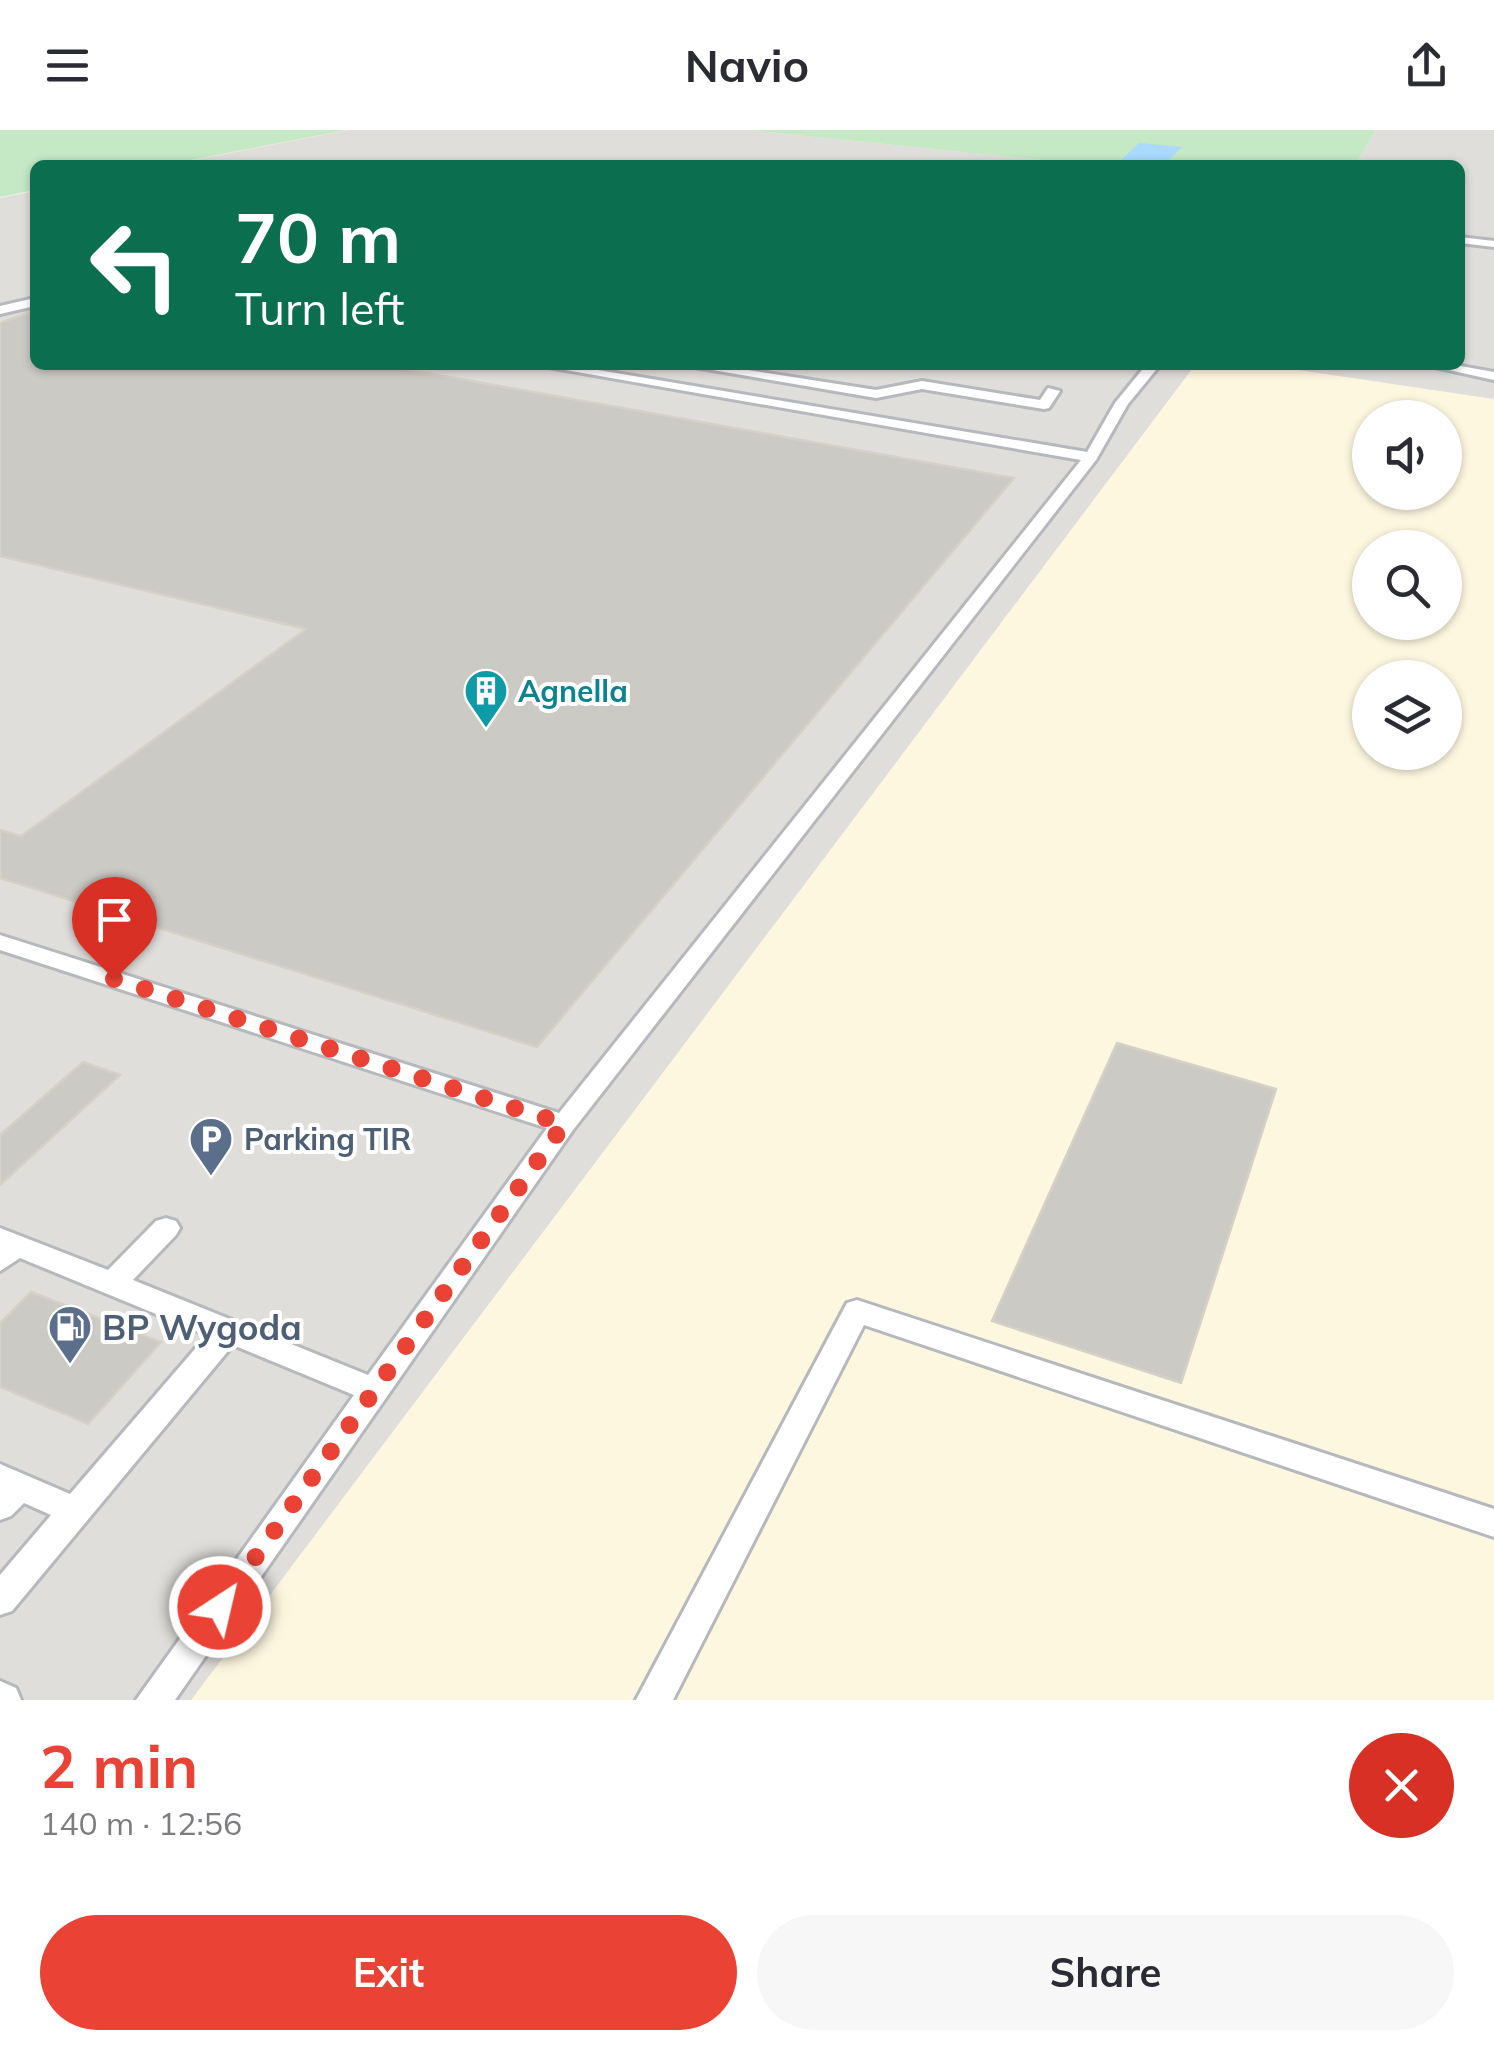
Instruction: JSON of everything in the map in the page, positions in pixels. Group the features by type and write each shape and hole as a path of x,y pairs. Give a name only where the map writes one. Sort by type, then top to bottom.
{"lane":[{"path":"1465,241 1494,244"},
{"path":"0,310 30,303"},
{"path":"574,370 1091,457"},
{"path":"722,370 876,394 922,385 1044,405 1053,392"},
{"path":"154,1700 564,1124 1091,457 1122,402 1149,370"},
{"path":"1461,370 1494,376"},
{"path":"0,942 564,1124"},
{"path":"112,1284 166,1228"},
{"path":"5,1248 112,1284 374,1390"},
{"path":"654,1700 857,1310 1494,1523"},
{"path":"0,1600 228,1330"},
{"path":"6,1490 78,1512"}],"shaded area":[{"path":"348,130 748,130 1043,160 194,160"},
{"path":"1376,130 1494,130 1494,399 1299,370 1465,370 1465,160 1358,160"},
{"path":"30,192 30,370 1191,370 191,1700 0,1700 0,198"},
{"path":"1191,370 1299,370 1494,399 1494,1700 191,1700"}],"green space":[{"path":"0,130 346,130 191,160 30,160 30,191 0,197"},
{"path":"748,130 1376,130 1358,160 1043,160"}],"water":[{"path":"1139,143 1182,147 1169,160 1121,160"}],"building":[{"name":"Agnella","path":"30,312 30,370 410,370 1014,478 537,1047 0,878 0,830 21,836 306,629 0,556 0,323"},
{"path":"1117,1043 1276,1089 1181,1383 992,1321"},
{"path":"83,1062 120,1075 0,1185 0,1135"},
{"name":"BP Wygoda","path":"31,1292 161,1342 88,1424 0,1387 0,1323"}],"place":[{"name":"Agnella","path":"486,729"},
{"name":"Parking TIR","path":"211,1177"},
{"name":"BP Wygoda","path":"70,1365"}],"route":[{"path":"114,979 564,1124 220,1607"}]}
